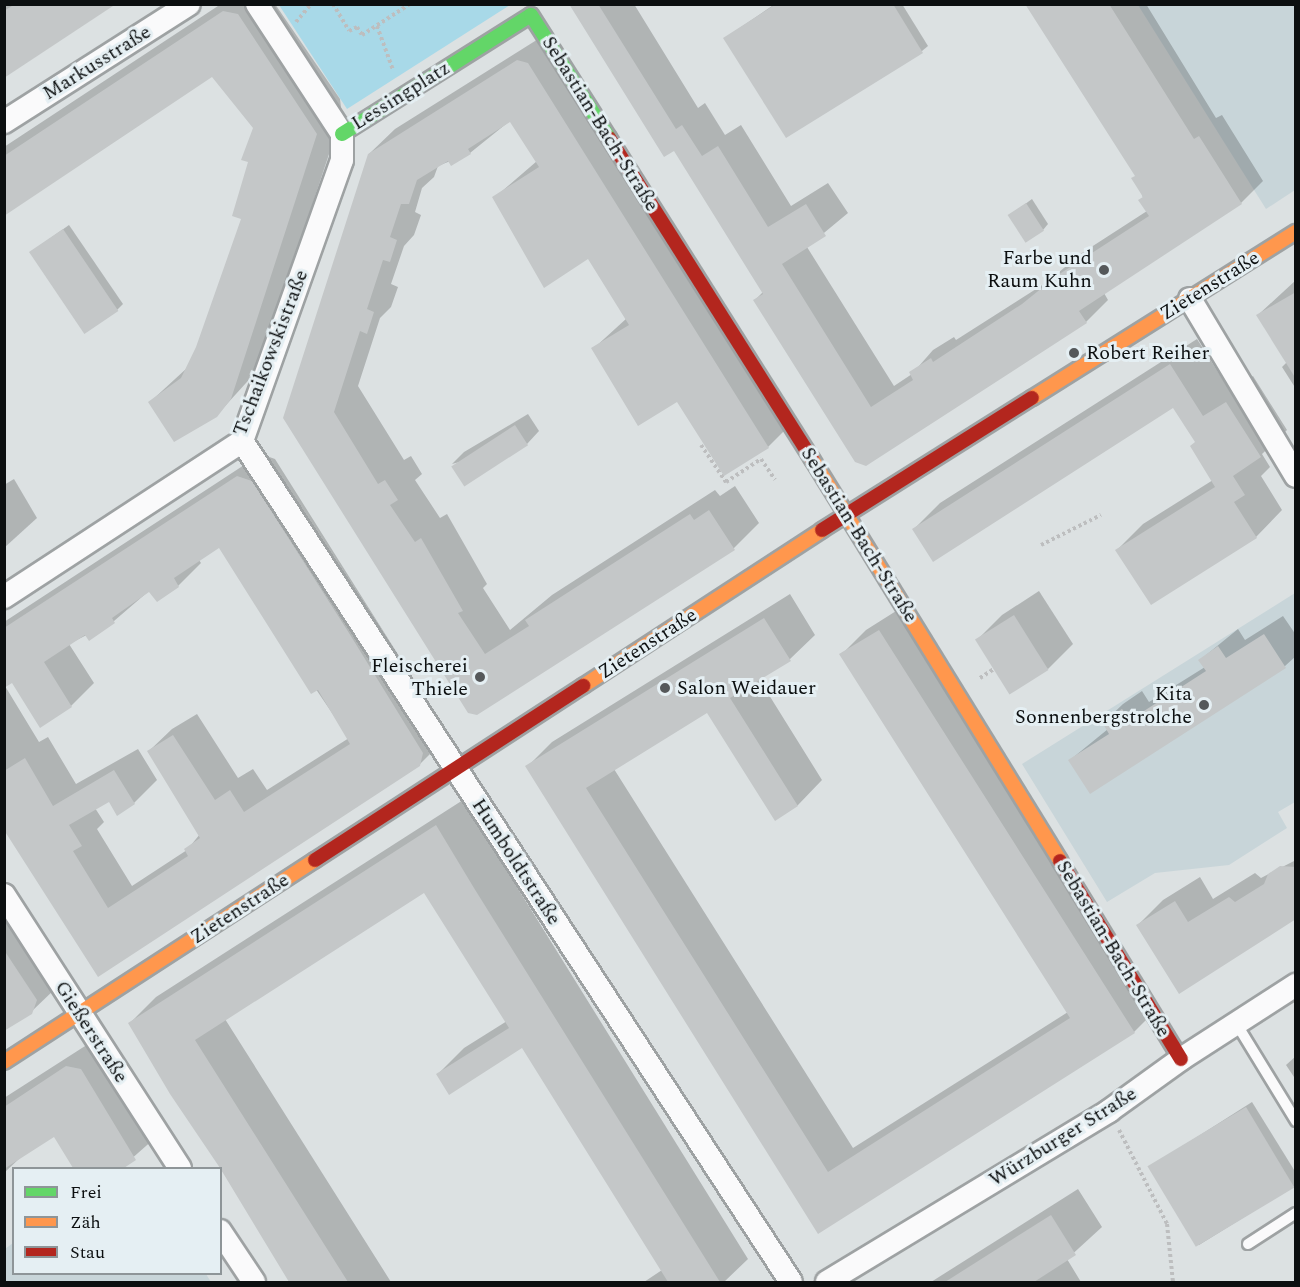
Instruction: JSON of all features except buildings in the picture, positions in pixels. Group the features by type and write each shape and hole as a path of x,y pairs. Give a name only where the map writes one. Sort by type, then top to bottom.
{"street":[{"name":"Markusstraße","path":"4,122 189,4"},
{"name":"Lessingplatz","path":"257,4 342,134 531,15"},
{"name":"Sebastian-Bach-Straße","path":"531,15 848,514 1181,1059"},
{"name":"Tschaikowskistraße","path":"4,597 242,441 342,160 342,134"},
{"name":"Zietenstraße","path":"4,1062 848,514 1291,235"},
{"path":"1190,299 1296,476"},
{"name":"Humboldtstraße","path":"242,441 791,1282"},
{"name":"Gießerstraße","path":"4,895 78,1014 179,1167"},
{"name":"Würzburger Straße","path":"827,1282 1109,1111 1181,1059 1296,985"},
{"path":"222,1234 254,1282"}],"lane":[{"path":"1291,235 1296,252"},
{"path":"1236,1023 1296,1121"},
{"path":"1248,1244 1296,1213"}],"path":[{"path":"333,4 349,31 357,27 362,35 410,4"},
{"path":"377,26 403,96"},
{"path":"701,444 726,482 761,459 775,480"},
{"path":"1041,545 1101,515"},
{"path":"1109,1111 1167,1224 1173,1282"}],"shaded area":[{"path":"279,5 510,5 347,109"},
{"path":"1138,5 1295,5 1295,190 1266,209"},
{"name":"Kita Sonnenbergstrolche","path":"1295,593 1295,802 1278,812 1287,828 1229,865 1155,873 1107,902 1022,764"},
{"path":"12,1244 12,1275 207,1275 211,1282 5,1282 5,1249"}],"traffic: fast":[{"path":"342,134 531,15 609,138"}],"traffic: slow":[{"path":"1032,398 1296,232"},
{"path":"812,459 1060,861"},
{"path":"583,686 822,530"},
{"path":"4,1062 315,860"}],"traffic: jam":[{"path":"609,138 812,459"},
{"path":"822,530 1032,398"},
{"path":"315,860 583,686"},
{"path":"1060,861 1181,1059"}],"place":[{"name":"Farbe und Raum Kuhn","path":"1104,270"},
{"name":"Robert Reiher","path":"1074,353"},
{"name":"Fleischerei Thiele","path":"480,677"},
{"name":"Salon Weidauer","path":"665,688"},
{"name":"Kita Sonnenbergstrolche","path":"1204,705"}]}
